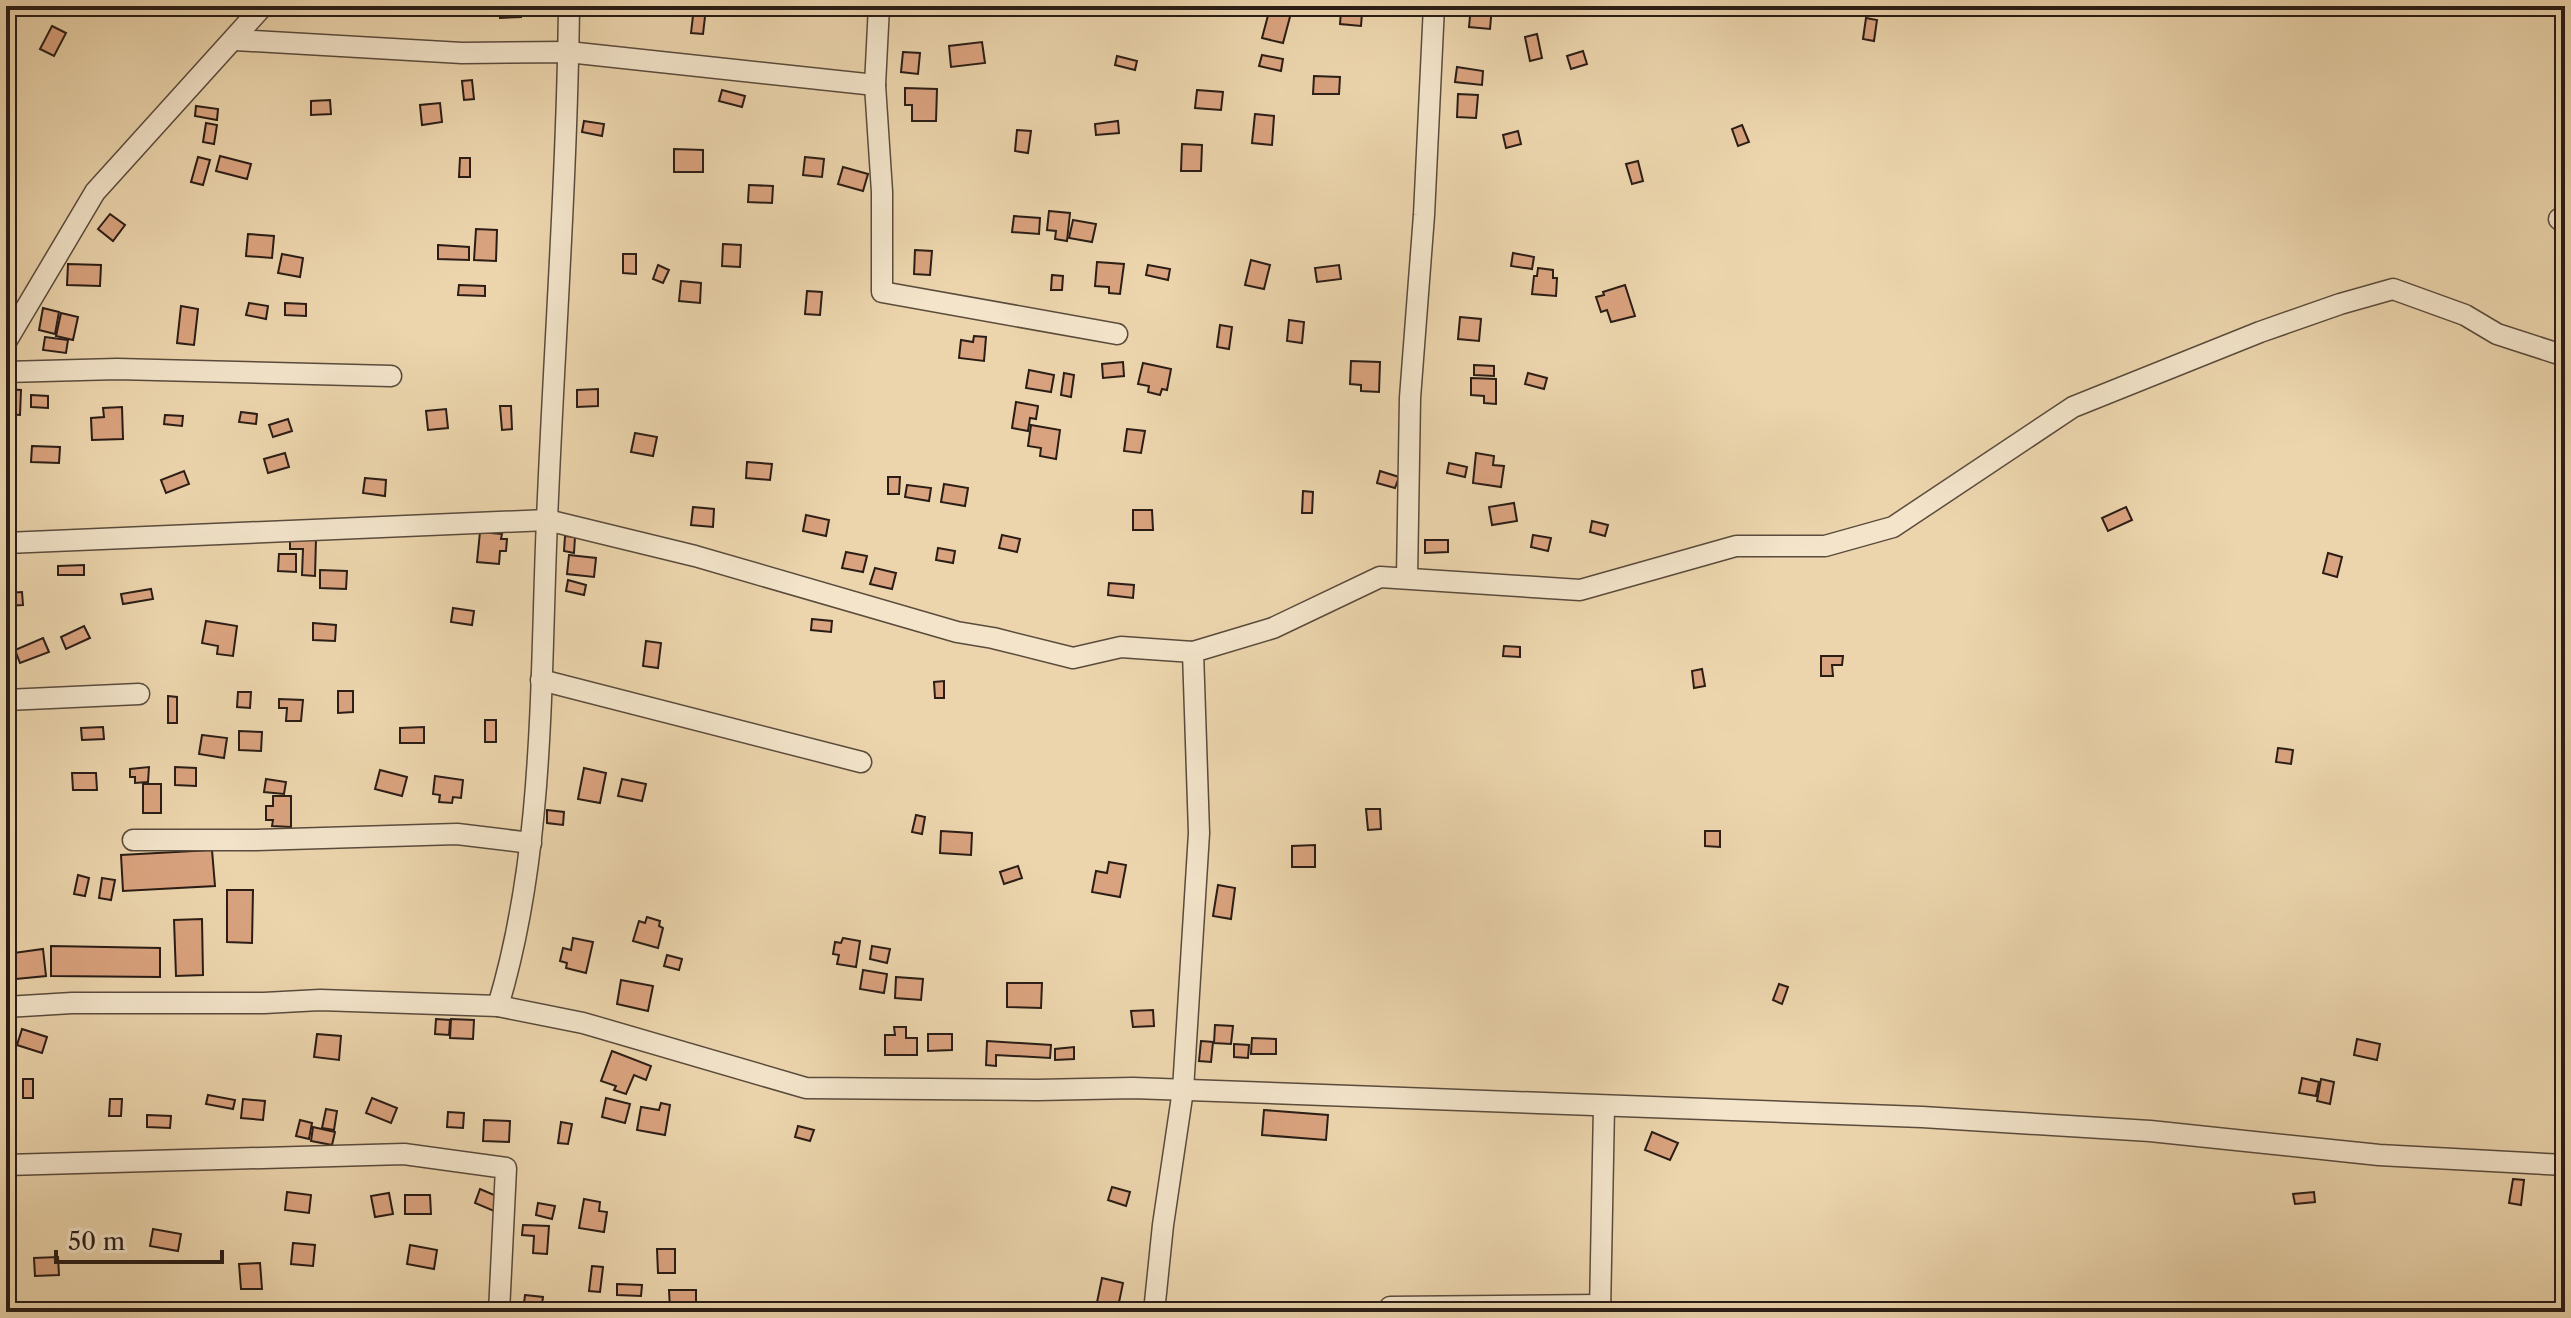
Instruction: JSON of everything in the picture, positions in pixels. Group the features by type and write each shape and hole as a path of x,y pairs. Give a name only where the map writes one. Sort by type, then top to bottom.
{"street":[{"path":"6,342 95,192 263,6"},
{"path":"498,1006 507,975 531,843 541,680 569,6"},
{"path":"879,6 875,85 882,192 882,292 1117,334"},
{"path":"1407,578 1410,398 1424,215 1434,6"},
{"path":"235,40 462,53 568,52 875,85"},
{"path":"6,543 547,520 695,556 957,632 1073,658 1121,647 1193,652 1273,628 1380,577 1580,590 1736,546 1825,546 1893,527 2073,407 2260,332 2393,289 2465,315 2497,334 2565,356"},
{"path":"6,372 117,369 391,376"},
{"path":"1154,1312 1183,1090 1199,833 1193,652"},
{"path":"541,680 861,762"},
{"path":"6,700 139,694"},
{"path":"133,840 457,834 531,843"},
{"path":"6,1007 72,1003 320,1000 498,1006 583,1023 806,1088 1183,1090 1922,1117 2150,1131 2379,1155 2565,1165"},
{"path":"1389,1312 1390,1307 1601,1308 1604,1106"},
{"path":"6,1165 404,1154 506,1168 499,1312"}],"building":[{"path":"499,6 520,6 521,17 500,18"},
{"path":"1471,6 1492,6 1490,29 1469,27"},
{"path":"694,7 706,8 703,34 691,33"},
{"path":"1270,8 1291,13 1283,43 1262,38"},
{"path":"1341,11 1362,13 1361,26 1340,24"},
{"path":"1866,18 1877,20 1874,41 1863,39"},
{"path":"52,26 66,33 54,56 40,49"},
{"path":"1537,34 1542,58 1530,61 1525,37"},
{"path":"982,42 985,63 951,67 949,46"},
{"path":"1583,51 1587,64 1571,69 1567,56"},
{"path":"903,52 920,53 918,74 901,72"},
{"path":"1262,55 1283,59 1281,71 1259,66"},
{"path":"1117,56 1137,61 1135,70 1115,65"},
{"path":"1457,67 1483,71 1482,85 1455,82"},
{"path":"1314,76 1340,77 1339,94 1313,94"},
{"path":"472,80 474,99 464,100 462,81"},
{"path":"905,88 937,89 936,121 912,121 912,105 905,105"},
{"path":"722,90 745,96 742,107 719,101"},
{"path":"1197,90 1223,92 1221,110 1195,108"},
{"path":"1458,94 1478,95 1476,118 1457,117"},
{"path":"330,100 331,114 311,115 311,101"},
{"path":"440,103 442,122 422,125 420,105"},
{"path":"196,106 218,109 217,120 195,116"},
{"path":"1255,114 1274,116 1272,145 1252,143"},
{"path":"584,121 604,124 602,136 582,132"},
{"path":"1118,121 1119,133 1096,135 1095,124"},
{"path":"206,123 217,125 214,144 203,142"},
{"path":"1742,125 1749,142 1738,146 1732,129"},
{"path":"1017,130 1031,131 1028,153 1015,151"},
{"path":"1518,131 1521,144 1506,148 1503,135"},
{"path":"1182,144 1202,145 1201,171 1181,171"},
{"path":"674,149 703,150 703,172 674,172"},
{"path":"220,156 251,164 247,179 216,171"},
{"path":"198,157 210,160 203,185 191,182"},
{"path":"805,157 824,159 822,177 803,175"},
{"path":"460,158 470,158 470,177 459,177"},
{"path":"1638,161 1643,181 1632,184 1626,164"},
{"path":"843,167 868,174 863,191 838,184"},
{"path":"749,185 773,186 772,203 748,202"},
{"path":"1049,211 1070,213 1067,241 1055,239 1056,231 1047,230"},
{"path":"110,214 125,225 113,241 98,229"},
{"path":"1014,216 1040,218 1039,234 1012,232"},
{"path":"1073,220 1096,224 1092,242 1069,238"},
{"path":"476,229 497,230 496,261 474,260"},
{"path":"248,234 274,236 272,258 246,256"},
{"path":"723,244 741,245 740,267 722,266"},
{"path":"438,245 469,247 469,260 438,259"},
{"path":"915,250 932,251 930,275 914,274"},
{"path":"1513,253 1534,257 1532,269 1511,266"},
{"path":"282,254 303,258 300,277 278,273"},
{"path":"623,254 636,254 636,274 623,273"},
{"path":"1251,260 1270,265 1264,289 1245,285"},
{"path":"1097,262 1124,264 1120,294 1109,293 1109,287 1095,286"},
{"path":"68,264 101,265 100,286 67,285"},
{"path":"658,265 669,270 663,283 653,279"},
{"path":"1148,265 1170,269 1168,280 1146,275"},
{"path":"1339,265 1341,279 1317,282 1315,268"},
{"path":"1538,268 1553,270 1553,278 1557,278 1556,296 1532,294"},
{"path":"1052,275 1063,276 1062,290 1051,290"},
{"path":"681,281 701,283 700,303 679,301"},
{"path":"459,285 485,286 485,296 458,295"},
{"path":"1625,285 1635,316 1611,322 1607,310 1601,312 1596,297"},
{"path":"807,291 822,292 820,315 805,314"},
{"path":"249,303 268,306 266,319 246,315"},
{"path":"285,303 306,304 306,316 285,315"},
{"path":"181,306 198,309 194,345 177,343"},
{"path":"43,308 59,312 55,334 39,330"},
{"path":"61,313 78,317 73,340 56,336"},
{"path":"1460,317 1481,319 1479,341 1458,339"},
{"path":"1289,320 1304,322 1302,343 1287,341"},
{"path":"1220,325 1232,327 1229,349 1217,347"},
{"path":"974,336 986,337 984,361 959,358 961,340 973,342"},
{"path":"45,337 68,340 66,353 43,350"},
{"path":"1351,361 1380,362 1379,392 1361,391 1361,385 1350,384"},
{"path":"1123,362 1124,376 1103,378 1102,364"},
{"path":"1143,363 1171,369 1167,390 1162,389 1160,395 1148,392 1149,386 1138,384"},
{"path":"1474,365 1494,366 1494,376 1474,375"},
{"path":"1029,370 1054,375 1051,392 1026,388"},
{"path":"1064,373 1074,375 1071,397 1061,395"},
{"path":"1528,373 1547,378 1544,389 1525,384"},
{"path":"1471,378 1496,379 1496,404 1484,403 1484,396 1471,395"},
{"path":"6,389 21,390 20,415 6,414"},
{"path":"598,389 598,406 577,407 577,390"},
{"path":"31,395 48,396 48,408 31,407"},
{"path":"1016,402 1038,406 1036,419 1030,418 1028,431 1012,428"},
{"path":"500,406 511,406 512,429 502,430"},
{"path":"122,407 123,439 92,440 91,418 104,417 103,408"},
{"path":"446,409 448,428 428,430 426,411"},
{"path":"241,412 257,414 256,424 239,422"},
{"path":"165,415 183,416 182,426 164,424"},
{"path":"288,419 292,431 273,437 269,425"},
{"path":"1031,425 1060,430 1056,459 1040,456 1041,448 1028,446"},
{"path":"1127,429 1145,431 1141,453 1124,451"},
{"path":"635,433 657,437 653,456 631,452"},
{"path":"32,446 60,447 59,463 31,462"},
{"path":"285,453 289,467 268,473 264,459"},
{"path":"1476,453 1494,456 1493,465 1504,466 1501,487 1473,483"},
{"path":"747,462 772,464 770,480 746,478"},
{"path":"1449,463 1467,467 1465,477 1447,473"},
{"path":"184,471 189,484 166,493 161,480"},
{"path":"1380,471 1399,477 1395,488 1377,483"},
{"path":"888,477 900,477 899,494 888,494"},
{"path":"365,478 386,480 385,496 363,493"},
{"path":"944,484 968,488 965,506 941,502"},
{"path":"907,485 931,488 929,501 905,497"},
{"path":"1303,491 1313,492 1312,513 1302,513"},
{"path":"1514,503 1517,521 1492,525 1489,507"},
{"path":"693,507 714,509 713,527 691,525"},
{"path":"2126,507 2132,520 2108,531 2102,518"},
{"path":"1133,510 1152,510 1153,530 1133,530"},
{"path":"806,515 829,520 826,536 803,531"},
{"path":"1592,521 1608,525 1605,536 1590,532"},
{"path":"480,532 502,534 501,539 507,539 506,551 500,551 499,564 477,562"},
{"path":"1002,535 1020,539 1017,552 999,548"},
{"path":"1533,535 1551,538 1548,551 1531,547"},
{"path":"565,536 575,537 574,553 564,551"},
{"path":"290,537 316,538 315,576 302,575 303,549 290,549"},
{"path":"1425,540 1448,540 1448,552 1425,553"},
{"path":"938,548 955,551 953,563 936,560"},
{"path":"846,552 867,556 863,572 842,568"},
{"path":"2328,553 2342,557 2337,577 2323,573"},
{"path":"279,554 296,554 296,572 278,571"},
{"path":"569,555 596,558 594,577 567,574"},
{"path":"84,565 84,575 58,575 58,566"},
{"path":"875,568 896,573 892,589 870,584"},
{"path":"320,570 347,571 346,589 320,588"},
{"path":"568,580 586,585 584,595 566,591"},
{"path":"1109,583 1134,585 1133,598 1108,595"},
{"path":"151,589 153,599 123,604 121,594"},
{"path":"22,592 23,605 6,606 6,593"},
{"path":"453,608 474,611 472,625 451,622"},
{"path":"812,619 832,621 831,632 811,630"},
{"path":"206,621 237,626 233,656 217,654 218,646 202,643"},
{"path":"313,623 336,625 335,641 313,640"},
{"path":"84,626 90,638 66,649 61,637"},
{"path":"43,638 49,652 20,663 15,650"},
{"path":"646,641 661,643 658,668 643,666"},
{"path":"1504,646 1520,647 1520,657 1503,656"},
{"path":"1821,656 1843,656 1842,665 1832,665 1833,676 1821,676"},
{"path":"1702,669 1705,686 1694,688 1692,671"},
{"path":"944,681 944,698 935,698 934,682"},
{"path":"338,691 353,691 353,712 338,713"},
{"path":"238,692 251,692 250,708 237,707"},
{"path":"168,696 177,697 177,723 168,723"},
{"path":"279,699 303,700 301,721 286,721 287,708 279,708"},
{"path":"485,720 496,720 496,742 485,742"},
{"path":"103,727 104,739 82,740 81,728"},
{"path":"424,727 424,743 400,743 400,728"},
{"path":"239,731 262,732 261,751 239,750"},
{"path":"202,735 227,738 224,758 199,754"},
{"path":"2278,748 2293,750 2291,764 2276,762"},
{"path":"149,767 148,782 135,783 135,777 130,777 130,769"},
{"path":"175,767 196,768 196,786 175,785"},
{"path":"584,768 606,773 600,803 578,799"},
{"path":"380,770 407,777 402,796 375,789"},
{"path":"72,773 96,773 97,790 73,790"},
{"path":"435,776 463,780 461,798 453,797 452,803 439,802 440,795 433,794"},
{"path":"266,779 286,782 284,794 264,792"},
{"path":"622,779 646,784 642,801 618,796"},
{"path":"143,784 161,784 161,813 143,813"},
{"path":"273,796 291,796 291,827 272,826 273,820 266,820 266,806 273,806"},
{"path":"1366,809 1380,809 1381,829 1368,830"},
{"path":"547,810 564,812 563,825 547,823"},
{"path":"916,815 925,817 922,834 912,832"},
{"path":"941,831 972,833 971,855 940,853"},
{"path":"1705,831 1720,831 1720,847 1705,846"},
{"path":"1315,845 1315,867 1292,867 1292,846"},
{"path":"212,850 215,886 123,891 121,855"},
{"path":"1109,862 1126,865 1120,897 1092,892 1096,871 1107,873"},
{"path":"1018,866 1022,878 1004,884 1000,872"},
{"path":"78,875 89,878 85,896 74,894"},
{"path":"102,878 115,880 111,900 99,898"},
{"path":"1218,885 1235,888 1231,919 1213,916"},
{"path":"227,890 253,890 252,943 227,942"},
{"path":"647,917 660,921 659,926 663,928 658,948 633,941 639,921 645,923"},
{"path":"202,919 203,975 176,976 174,920"},
{"path":"573,938 593,942 586,973 566,968 567,963 560,961 563,948 571,950"},
{"path":"843,938 860,941 856,967 837,964 839,955 833,954 835,942 841,943"},
{"path":"51,946 160,948 160,977 51,976"},
{"path":"872,946 890,949 887,963 870,959"},
{"path":"43,949 46,976 6,980 6,954"},
{"path":"667,955 682,959 679,970 664,966"},
{"path":"863,970 887,974 884,993 860,989"},
{"path":"896,977 923,979 921,1000 895,998"},
{"path":"621,980 653,986 648,1011 617,1004"},
{"path":"1007,983 1042,983 1041,1008 1007,1007"},
{"path":"1779,984 1788,987 1782,1004 1773,1000"},
{"path":"1153,1010 1154,1026 1133,1027 1131,1011"},
{"path":"436,1019 450,1020 449,1035 435,1034"},
{"path":"451,1019 474,1020 473,1039 450,1038"},
{"path":"1215,1025 1233,1026 1231,1044 1214,1043"},
{"path":"894,1027 906,1027 906,1038 917,1038 917,1055 885,1055 885,1035 895,1035"},
{"path":"22,1029 47,1037 42,1053 17,1045"},
{"path":"317,1034 341,1036 339,1060 314,1057"},
{"path":"928,1034 952,1034 952,1050 928,1051"},
{"path":"1252,1038 1276,1039 1276,1054 1251,1054"},
{"path":"2357,1039 2380,1044 2377,1060 2354,1055"},
{"path":"987,1041 1051,1045 1050,1058 996,1055 996,1066 986,1065"},
{"path":"1201,1041 1213,1042 1211,1062 1199,1061"},
{"path":"1234,1044 1249,1045 1248,1058 1234,1057"},
{"path":"1074,1047 1074,1059 1055,1060 1055,1049"},
{"path":"612,1051 651,1066 646,1080 634,1075 626,1094 614,1090 616,1086 601,1081"},
{"path":"2302,1078 2319,1082 2316,1096 2299,1093"},
{"path":"23,1079 33,1079 33,1098 23,1098"},
{"path":"2321,1079 2334,1082 2330,1104 2317,1101"},
{"path":"208,1095 235,1100 233,1109 206,1104"},
{"path":"372,1098 397,1108 391,1123 366,1113"},
{"path":"606,1098 630,1104 625,1123 602,1117"},
{"path":"110,1099 122,1099 121,1116 109,1116"},
{"path":"243,1099 265,1101 263,1120 241,1118"},
{"path":"661,1103 670,1105 665,1135 637,1130 641,1107 659,1110"},
{"path":"326,1109 337,1111 334,1130 322,1128"},
{"path":"1264,1110 1328,1115 1326,1140 1262,1135"},
{"path":"448,1112 464,1113 463,1128 447,1127"},
{"path":"147,1115 171,1116 170,1128 147,1127"},
{"path":"300,1120 312,1123 309,1139 296,1136"},
{"path":"484,1120 510,1121 509,1142 483,1141"},
{"path":"561,1122 572,1124 568,1144 558,1143"},
{"path":"798,1126 814,1130 810,1141 795,1137"},
{"path":"313,1127 335,1132 332,1145 311,1141"},
{"path":"1652,1132 1678,1143 1670,1160 1645,1150"},
{"path":"2513,1179 2524,1180 2521,1205 2509,1203"},
{"path":"1112,1187 1130,1192 1126,1206 1108,1200"},
{"path":"480,1189 499,1197 494,1211 475,1203"},
{"path":"287,1192 311,1195 309,1213 285,1210"},
{"path":"2314,1192 2315,1202 2295,1204 2293,1194"},
{"path":"389,1193 393,1214 375,1217 371,1196"},
{"path":"405,1195 430,1195 431,1214 405,1214"},
{"path":"584,1199 600,1202 599,1211 607,1212 604,1232 579,1228"},
{"path":"538,1203 555,1206 552,1219 536,1215"},
{"path":"523,1225 549,1226 547,1254 533,1253 534,1236 522,1235"},
{"path":"153,1229 181,1234 178,1251 150,1246"},
{"path":"293,1243 315,1245 313,1266 291,1264"},
{"path":"410,1245 437,1250 434,1269 407,1264"},
{"path":"657,1249 675,1249 675,1273 658,1273"},
{"path":"58,1257 59,1275 35,1276 34,1258"},
{"path":"260,1263 262,1289 241,1289 239,1264"},
{"path":"592,1266 603,1267 600,1292 589,1291"},
{"path":"1102,1278 1123,1283 1117,1312 1095,1312"},
{"path":"617,1284 642,1285 641,1296 617,1295"},
{"path":"669,1290 696,1290 696,1308 670,1309"},
{"path":"525,1295 543,1297 541,1312 523,1312"}]}
